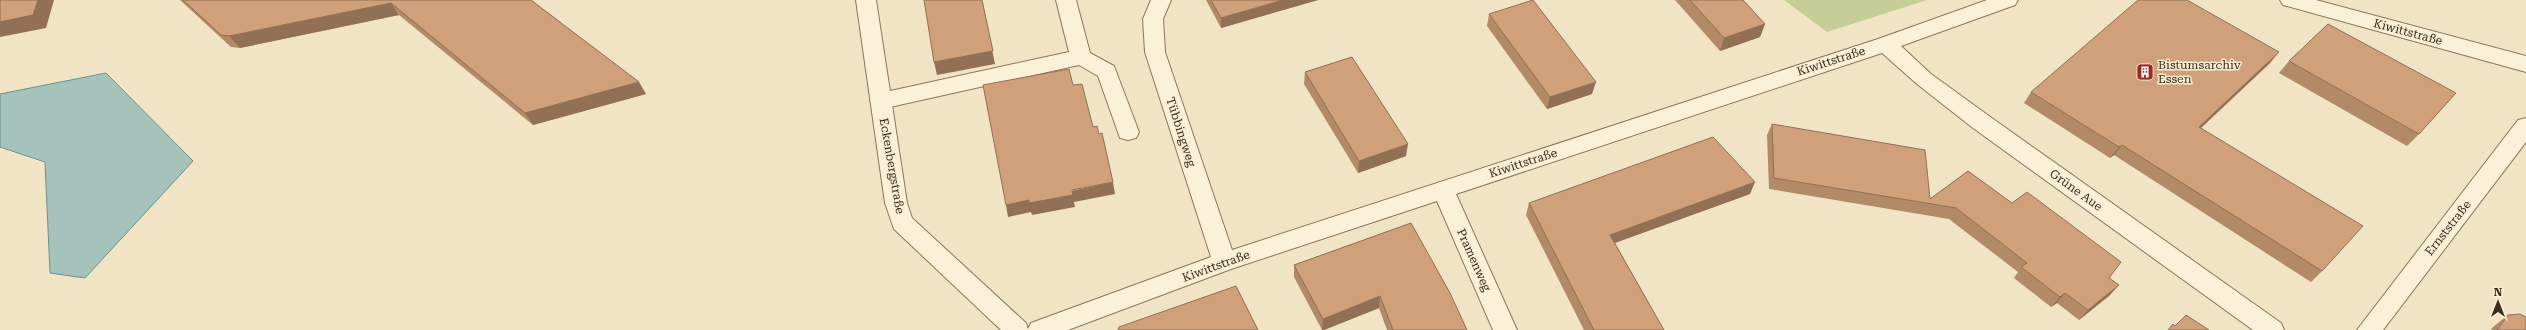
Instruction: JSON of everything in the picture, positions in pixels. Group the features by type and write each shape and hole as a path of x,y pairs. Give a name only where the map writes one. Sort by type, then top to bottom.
{"street":[{"name":"Eckenbergstraße","path":"866,0 896,203 902,223 1016,330"},
{"path":"1066,0 1081,57"},
{"name":"Tübbingweg","path":"1161,0 1153,19 1155,52 1224,262"},
{"name":"Kiwittstraße","path":"1040,330 1224,262 1885,44 2008,0"},
{"name":"Kiwittstraße","path":"2290,0 2526,64"},
{"name":"Grüne Aue","path":"1885,44 1924,79 1962,108 2272,330"},
{"path":"881,101 1081,57 1107,71 1128,132"},
{"name":"Ernststraße","path":"2370,330 2526,126"},
{"name":"Pramenweg","path":"1443,189 1505,330"}],"green space":[{"path":"1784,0 1927,0 1827,32"}],"water":[{"path":"106,73 193,161 85,278 50,273 45,162 0,147 0,94"}],"building":[{"path":"0,0 38,0 33,15 0,22"},
{"path":"183,0 531,0 639,82 525,113 391,3 229,36 221,35"},
{"path":"924,0 982,0 993,51 934,62"},
{"path":"1211,0 1283,0 1221,18"},
{"path":"1533,0 1596,82 1550,97 1489,14"},
{"path":"1690,0 1743,0 1765,24 1724,38"},
{"path":"2138,0 2187,0 2279,52 2199,127 2363,226 2322,271 2122,145 2119,147 2031,92"},
{"path":"2328,24 2456,93 2419,134 2289,61"},
{"path":"1352,57 1408,144 1359,161 1305,72"},
{"path":"1069,69 1073,85 1082,84 1093,127 1097,126 1099,134 1102,133 1113,182 1072,190 1073,195 1029,203 1029,200 1006,205 983,85"},
{"path":"1772,124 1925,150 1930,199 1968,171 2012,203 2027,192 2121,262 2109,278 2119,285 2088,310 2065,293 2060,297 2021,267 2027,263 1956,208 1774,178"},
{"path":"1713,137 1755,182 1610,235 1664,330 1594,330 1529,203"},
{"path":"1411,223 1450,293 1467,330 1393,330 1380,296 1323,319 1294,265"},
{"path":"1236,286 1258,330 1118,330 1119,327"},
{"path":"2520,314 2526,317 2526,330 2497,330 2508,315"},
{"path":"2186,315 2209,330 2168,330 2173,324 2175,326"}],"place":[{"name":"Bistumsarchiv Essen","path":"2145,72"}]}
